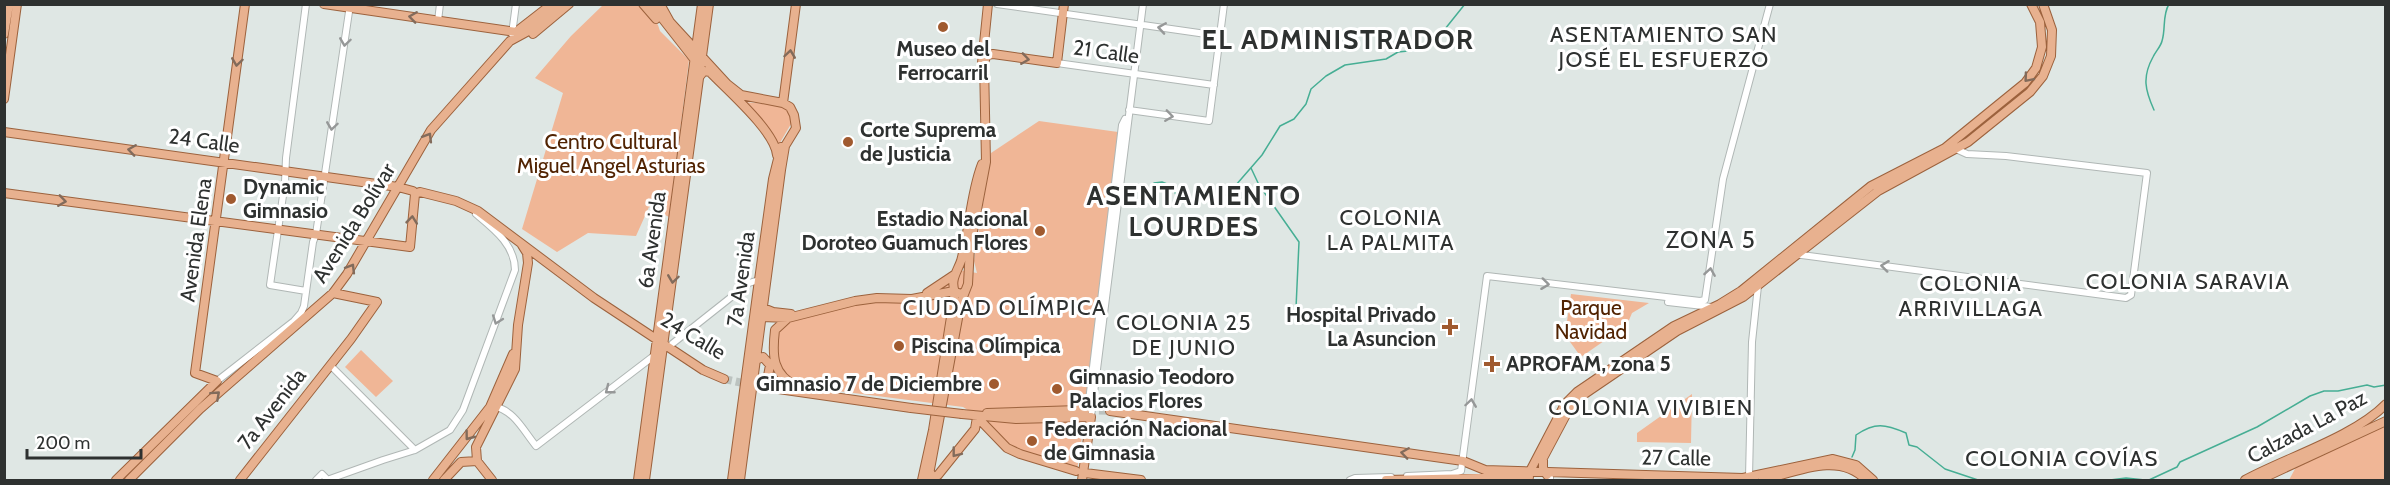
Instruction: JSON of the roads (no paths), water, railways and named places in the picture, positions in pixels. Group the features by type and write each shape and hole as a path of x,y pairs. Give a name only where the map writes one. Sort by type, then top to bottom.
{"main road":[{"path":"4,34 9,4"},
{"path":"4,99 17,4"},
{"name":"Avenida Elena","path":"217,381 195,374 245,4"},
{"path":"324,4 350,6 512,32 519,31 552,4"},
{"path":"524,34 561,4"},
{"path":"524,34 535,33 569,4"},
{"path":"643,4 655,18 665,24"},
{"path":"651,4 665,24 727,84 744,97 783,103 793,111 795,122"},
{"path":"698,58 696,49 702,4"},
{"name":"6a Avenida","path":"645,480 698,58 709,4"},
{"path":"783,103 796,4"},
{"path":"928,480 954,307 956,273 962,256 977,176 984,157 982,69 988,4"},
{"path":"1528,476 1565,405 1577,392 1674,326 1741,291 1871,186 1945,148 2014,92 2031,76 2039,61 2042,47 2040,22 2031,4"},
{"path":"1548,477 1543,460 1545,455 1571,406 1583,394 1670,336 1726,307 1758,286 1878,191 1968,142 2035,87 2048,66 2053,43 2052,30 2043,4"},
{"path":"662,7 668,19 696,49"},
{"path":"1057,63 1064,9"},
{"path":"683,34 693,35 699,29"},
{"name":"Avenida Bolívar","path":"129,480 200,409 333,293 431,130 510,41 524,34"},
{"path":"922,480 961,302 968,285 971,238 986,160 984,63 987,56 993,54 987,48 985,36"},
{"name":"21 Calle","path":"993,54 1057,63"},
{"name":"6a Avenida","path":"638,480 655,354 663,340 700,72 698,58"},
{"path":"2039,61 2048,66"},
{"path":"700,72 708,71 772,137 777,157"},
{"path":"727,84 744,107"},
{"path":"2014,92 2021,100"},
{"name":"7a Avenida","path":"732,480 777,157 783,141 795,122"},
{"name":"7a Avenida","path":"740,480 784,152 795,128 795,122"},
{"name":"24 Calle","path":"4,132 325,176 398,187 414,191 415,194 419,192 459,200 519,241 576,286 663,340 703,370 724,377"},
{"path":"1956,149 1955,145 1959,137"},
{"name":"24 Calle","path":"398,187 417,188 459,200 484,211 547,256 580,285 663,340"},
{"path":"4,193 410,247 415,194"},
{"path":"492,480 477,461 476,444 516,347 528,263 527,253 519,241"},
{"path":"912,299 938,288 956,273 963,271 968,275"},
{"path":"775,330 788,318 798,314 866,299 912,299 954,291 962,294 965,291"},
{"name":"7a Avenida","path":"240,480 377,302 333,293"},
{"path":"940,293 948,295 954,307"},
{"path":"763,308 773,312 798,314"},
{"path":"761,317 788,318"},
{"path":"771,318 775,330 772,352 774,364 783,378 798,387"},
{"path":"756,360 763,357 770,365 768,376 758,383"},
{"name":"Avenida Bolívar","path":"116,480 217,381"},
{"path":"758,383 911,405"},
{"path":"758,383 963,412 1078,410"},
{"name":"Calzada La Paz","path":"2244,480 2349,429 2379,411 2385,404"},
{"path":"989,413 1015,417 1070,415 1083,413 1088,406"},
{"path":"433,480 493,407"},
{"name":"27 Calle","path":"1110,411 1467,462 1485,470 1528,476"},
{"path":"2359,434 2359,427 2379,411"},
{"path":"963,412 986,423 1002,444 1020,454"},
{"path":"977,417 1016,419 1089,417 1082,478 1141,480"},
{"path":"930,471 933,478 938,476 975,429 977,417"},
{"name":"Calzada La Paz","path":"2259,480 2385,421"},
{"path":"2332,446 2353,433 2353,430 2349,429"},
{"path":"997,448 1076,471"},
{"name":"27 Calle","path":"1548,477 1749,478 1833,459 1856,465 1873,480"},
{"path":"444,480 461,462 477,461"},
{"path":"1763,480 1833,465 1848,467 1866,480"},
{"name":"27 Calle","path":"1386,480 1528,476 1651,480"},
{"path":"1714,480 1749,478"}],"street":[{"path":"306,4 288,134 279,230 270,285 306,291"},
{"path":"438,21 440,4"},
{"name":"Avenida Bolívar","path":"510,41 516,4"},
{"path":"997,4 1064,9 1140,24 1220,36"},
{"path":"1089,417 1143,4"},
{"path":"1128,110 1209,122 1224,4"},
{"path":"1350,480 1455,474 1461,471 1467,462 1487,276 1647,296 1704,300 1723,179 1770,4"},
{"name":"Avenida Bolívar","path":"217,381 298,317 303,310 350,6"},
{"name":"21 Calle","path":"1057,63 1214,85"},
{"path":"1089,417 1088,406 1122,125 1128,110"},
{"path":"1968,142 1969,149 1979,154"},
{"path":"1788,253 2126,298 2130,295 2133,289 2147,173 1967,154 1956,149"},
{"name":"24 Calle","path":"415,450 441,437 458,421 513,278 515,265 509,247 487,223 459,200"},
{"path":"663,340 749,283 759,280"},
{"path":"1749,478 1752,342 1758,286"},
{"path":"1647,296 1664,301 1713,307"},
{"path":"493,407 513,415 536,446 655,354"},
{"path":"316,480 322,474 328,480 415,450 330,365"}],"waterway":[{"path":"1154,183 1162,182 1172,186 1177,197 1215,201 1229,193 1262,155 1280,126 1294,119 1306,104 1311,89 1326,76 1345,65 1386,59 1398,52 1429,49 1465,4"},
{"path":"2154,110 2148,96 2146,77 2161,43 2169,4"},
{"path":"1251,168 1259,185 1299,242 1296,308"},
{"path":"2149,480 2177,467 2180,462 2257,427 2310,396 2324,391 2338,391 2367,385 2374,387 2386,385"},
{"path":"1852,457 1856,435 1875,426 1886,426 1906,433 1909,445 1917,447 1945,469 1978,480"},
{"path":"2110,480 2126,478 2145,480"}],"tunnel":[{"path":"724,379 752,385"},
{"path":"1087,410 1110,411"}],"place":[{"name":"Museo del Ferrocarril","path":"943,27"},
{"name":"Corte Suprema de Justicia","path":"848,142"},
{"name":"Dynamic Gimnasio","path":"231,199"},
{"name":"Estadio Nacional Doroteo Guamuch Flores","path":"1040,231"},
{"name":"Hospital Privado La Asuncion","path":"1450,327"},
{"name":"Piscina Olímpica","path":"899,346"},
{"name":"APROFAM, zona 5","path":"1492,364"},
{"name":"Gimnasio 7 de Diciembre","path":"994,384"},
{"name":"Gimnasio Teodoro Palacios Flores","path":"1057,389"},
{"name":"Federación Nacional de Gimnasia","path":"1032,441"}],"district":[{"name":"EL ADMINISTRADOR","path":"1338,40"},
{"name":"ASENTAMIENTO SAN JOSÉ EL ESFUERZO","path":"1664,46"},
{"name":"ASENTAMIENTO LOURDES","path":"1194,212"},
{"name":"COLONIA LA PALMITA","path":"1391,230"},
{"name":"ZONA 5","path":"1711,240"},
{"name":"COLONIA SARAVIA","path":"2188,281"},
{"name":"COLONIA ARRIVILLAGA","path":"1971,296"},
{"name":"CIUDAD OLÍMPICA","path":"1005,307"},
{"name":"COLONIA 25 DE JUNIO","path":"1184,334"},
{"name":"COLONIA VIVIBIEN","path":"1651,407"},
{"name":"COLONIA COVÍAS","path":"2062,458"}],"park label":[{"name":"Centro Cultural Miguel Angel Asturias","path":"611,154"},
{"name":"Parque Navidad","path":"1591,320"}]}
